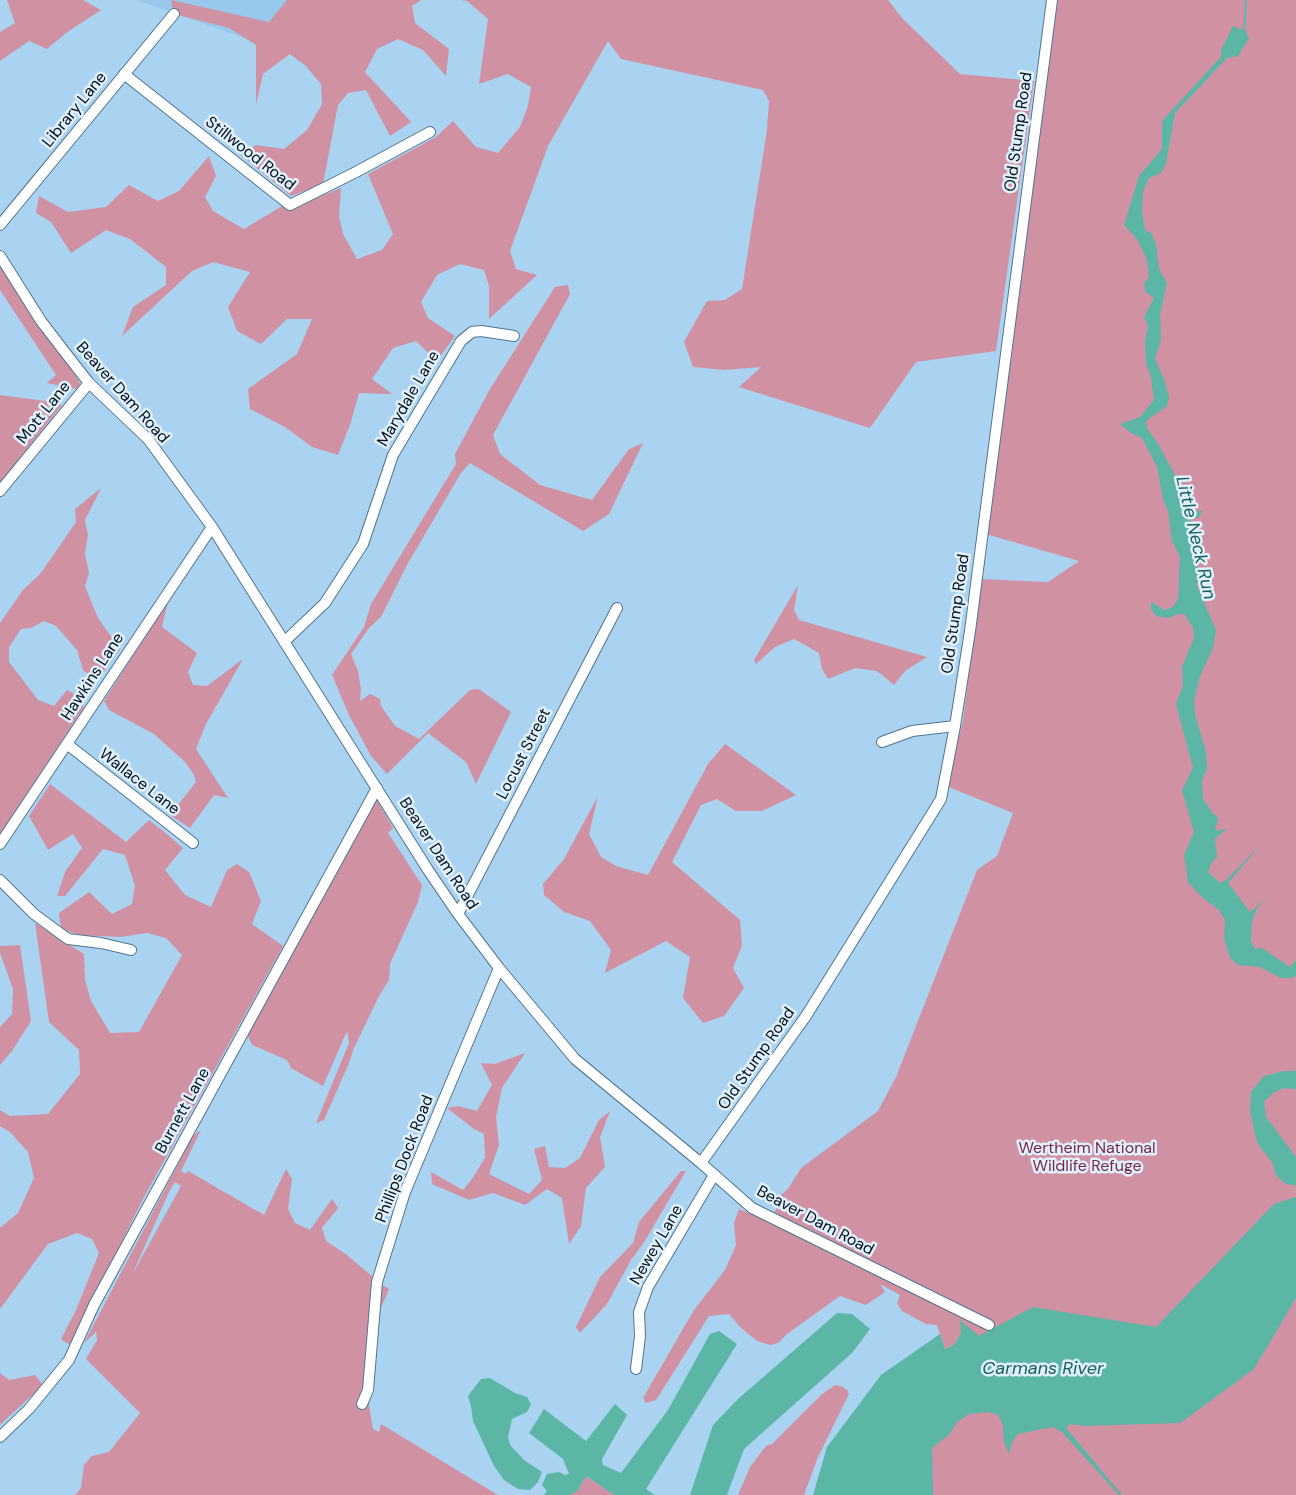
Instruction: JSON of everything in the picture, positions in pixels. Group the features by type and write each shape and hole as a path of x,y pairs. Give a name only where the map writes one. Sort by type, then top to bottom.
{"street":[{"name":"Old Stump Road","path":"701,1163 806,1016 941,799 971,623 1052,0"},
{"name":"Library Lane","path":"0,225 174,14"},
{"name":"Stillwood Road","path":"124,74 290,205 430,132"},
{"name":"Beaver Dam Road","path":"0,256 41,321 89,383 148,439 212,527 458,914 499,968 575,1059 752,1208 989,1325"},
{"name":"Marydale Lane","path":"284,642 325,603 363,544 393,455 461,341 472,332 481,331 514,336"},
{"name":"Mott Lane","path":"0,491 89,383"},
{"name":"Hawkins Lane","path":"0,844 212,527"},
{"name":"Locust Street","path":"458,914 617,608"},
{"path":"882,742 912,731 955,726"},
{"name":"Wallace Lane","path":"67,744 193,843"},
{"name":"Burnett Lane","path":"0,1437 29,1409 69,1360 94,1305 377,788"},
{"path":"0,880 34,914 68,939 131,950"},
{"name":"Phillips Dock Road","path":"362,1404 368,1390 377,1282 405,1192 499,968"},
{"name":"Newey Lane","path":"636,1369 640,1336 639,1312 648,1287 714,1175"}],"shaded area":[{"path":"136,0 382,0 326,82 290,54"}],"green space":[{"path":"7,0 83,0 101,10 66,33 47,49 29,41 0,61 0,32 15,23"},
{"path":"171,0 269,22 287,0 421,0 412,6 415,23 449,49 446,76 423,50 398,39 377,49 365,72 411,122 390,136 366,90 348,93 338,105 323,184 291,196 241,155 256,145 284,149 307,130 322,104 321,84 305,65 290,54 263,74 256,105 256,45 229,28 174,14"},
{"path":"461,0 888,0 902,18 960,74 1034,81 996,351 916,362 870,428 739,387 761,367 724,370 693,367 684,342 707,301 725,300 742,289 767,130 769,101 763,90 621,59 608,41 548,146 510,251 516,269 537,275 489,319 489,286 484,270 460,264 437,275 421,302 428,318 455,336 437,361 416,341 393,348 372,379 392,394 359,393 338,455 312,447 285,427 250,409 248,389 297,354 312,319 287,319 261,344 237,331 228,307 250,272 213,262 192,271 122,336 133,307 166,285 166,267 130,239 106,230 71,253 51,222 36,213 39,196 68,212 106,207 129,185 158,201 179,191 209,156 216,176 205,197 213,211 244,229 282,206 288,209 341,188 339,217 343,234 357,259 382,250 393,234 368,174 436,137 453,121 476,147 498,153 520,127 528,106 531,87 508,74 479,84 488,19 467,1"},
{"name":"Wertheim National Wildlife Refuge","path":"1051,0 1296,0 1296,1495 820,1495 964,1355 961,1328 955,1344 945,1349 937,1325 926,1324 902,1311 897,1303 900,1295 880,1284 885,1292 866,1305 840,1296 778,1343 770,1345 757,1341 729,1314 709,1316 656,1400 646,1403 643,1398 694,1310 725,1270 736,1245 734,1223 739,1209 769,1221 778,1206 771,1203 788,1189 801,1168 878,1111 896,1077 977,870 997,856 1013,813 946,786 963,721 981,579 1048,582 1079,561 986,534"},
{"path":"0,265 79,381 80,385 77,389 47,383 56,375 0,290"},
{"path":"568,285 570,294 493,435 500,454 540,485 592,500 629,449 643,443 609,514 583,531 470,463 461,473 408,563 381,617 369,628 351,654 358,671 360,701 370,694 380,699 381,706 395,726 419,739 470,690 479,689 511,712 476,784 466,762 428,733 387,774 371,756 349,715 332,675 364,627 371,604 456,464 455,454 490,389 555,287"},
{"path":"0,395 62,405 0,482"},
{"path":"101,488 85,520 88,535 85,554 89,573 85,586 98,618 120,649 97,681 83,670 77,650 56,626 44,621 31,628 21,629 9,647 9,662 38,700 54,706 67,690 76,695 84,707 0,834 0,623 23,590 41,573 76,522 75,509"},
{"path":"798,585 794,610 799,620 927,657 905,671 894,685 877,671 855,668 828,679 822,669 819,653 794,639 775,647 756,664 754,660"},
{"path":"168,601 162,627 197,653 188,672 193,685 207,686 243,659 206,724 196,749 228,798 214,795 190,828 170,815 196,782 194,775 185,762 154,734 109,710 104,701"},
{"path":"725,744 796,795 762,811 736,811 717,799 701,805 672,862 740,920 742,945 733,968 744,988 724,1016 703,1023 683,998 690,957 666,941 605,973 611,950 590,921 564,912 544,895 543,884 564,859 598,796 589,834 601,857 616,866 648,875 708,764"},
{"path":"50,784 126,842 149,820 183,848 165,870 185,895 211,907 227,870 237,864 249,872 261,901 252,924 283,946 143,1199 70,1345 61,1339 76,1310 99,1253 92,1239 77,1233 48,1244 0,1309 0,1228 18,1213 34,1178 28,1152 10,1132 0,1126 0,1110 10,1116 48,1114 80,1074 79,1050 49,1022 35,923 84,954 85,980 91,1001 110,1033 139,1032 182,955 166,938 147,933 120,937 80,935 61,929 59,913 89,892 112,914 132,904 135,886 125,855 103,849 65,896 57,896 65,872 82,848 73,834 48,850 29,816"},
{"path":"376,798 393,828 388,833 422,885 418,902 390,964 389,980 354,1048 324,1120 316,1123 349,1043 347,1031 323,1086 291,1068 287,1060 252,1045 247,1034"},
{"path":"20,945 31,1021 0,1065 0,1027 12,1014 13,989 0,953 0,946"},
{"path":"525,1053 502,1088 496,1117 499,1145 489,1174 529,1194 542,1180 534,1149 545,1146 549,1167 565,1168 580,1158 599,1120 610,1111 600,1137 605,1167 586,1188 581,1226 569,1244 562,1198 547,1189 525,1205 493,1193 469,1200 432,1184 431,1172 463,1190 485,1158 484,1134 447,1108 458,1106 477,1111 492,1085 481,1063 495,1064"},
{"path":"201,1130 181,1171 186,1174 188,1171 264,1215 286,1169 292,1179 288,1209 295,1223 310,1230 332,1199 338,1208 322,1228 326,1241 389,1289 378,1315 371,1374 369,1405 373,1429 379,1432 381,1424 498,1495 75,1495 81,1488 84,1465 92,1456 109,1452 140,1413 86,1359 97,1340 96,1332 84,1343 193,1136","holes":["175,1182 181,1186 132,1275 169,1192"]},
{"path":"681,1171 686,1171 631,1260 607,1304 580,1333 576,1327 600,1277 633,1243 639,1222"},
{"path":"0,1373 9,1380 35,1375 43,1385 0,1425"},
{"path":"835,1385 841,1386 849,1394 818,1457 804,1495 738,1495 750,1467 766,1446 772,1444 821,1395"},
{"path":"588,1477 614,1495 570,1495 578,1490 584,1479"}],"water":[{"path":"1233,26 1246,31 1249,38 1238,56 1227,58 1175,113 1166,163 1161,173 1149,178 1143,191 1142,212 1145,230 1151,233 1156,244 1159,269 1167,283 1160,315 1161,339 1155,359 1169,397 1167,406 1146,421 1147,428 1175,475 1181,507 1186,510 1202,511 1198,518 1192,518 1190,527 1198,556 1197,586 1216,630 1213,648 1200,676 1194,701 1195,715 1206,752 1207,769 1202,780 1203,799 1213,814 1217,816 1218,821 1215,827 1217,831 1227,828 1215,839 1217,857 1208,872 1220,883 1226,880 1262,843 1228,883 1250,912 1270,896 1257,908 1252,922 1251,941 1255,949 1262,948 1290,967 1296,960 1296,976 1291,978 1281,978 1260,967 1238,965 1230,958 1224,939 1225,920 1219,910 1203,898 1188,882 1184,855 1194,832 1182,790 1193,768 1176,704 1183,686 1182,667 1194,638 1193,627 1184,614 1169,618 1156,616 1151,609 1151,602 1165,610 1173,607 1178,599 1180,557 1172,541 1168,511 1163,499 1157,467 1142,438 1120,424 1140,417 1154,400 1151,377 1146,363 1145,341 1148,326 1144,317 1154,298 1146,292 1144,283 1149,277 1147,260 1137,239 1124,225 1139,176 1162,149 1162,121 1221,57 1221,50"},
{"path":"1284,1071 1296,1071 1296,1089 1285,1088 1274,1092 1264,1102 1266,1117 1296,1157 1296,1185 1284,1183 1276,1175 1272,1162 1257,1143 1250,1112 1251,1092 1264,1076"},
{"name":"Carmans River","path":"1296,1197 1296,1298 1254,1369 1180,1423 1084,1426 1070,1424 1066,1428 1122,1495 1119,1495 1062,1432 1052,1427 1018,1434 1012,1442 1009,1454 1004,1442 1003,1425 998,1415 988,1412 969,1414 957,1422 949,1435 932,1448 933,1495 813,1495 827,1447 881,1375 940,1334 945,1349 955,1344 961,1333 960,1320 979,1336 1033,1307 1156,1327 1274,1204"},
{"path":"837,1313 852,1314 870,1329 852,1353 744,1449 727,1495 690,1495 713,1425 738,1399"},
{"path":"719,1331 737,1344 646,1489 655,1495 614,1495 588,1477 584,1479 578,1490 570,1495 544,1495 547,1491 542,1485 547,1474 559,1472 569,1474 563,1459 529,1433 544,1409 586,1441 615,1404 627,1415 602,1459 603,1465 621,1473 668,1410 710,1334"},
{"path":"490,1378 515,1393 527,1397 531,1404 527,1412 512,1419 508,1437 510,1445 524,1460 542,1472 538,1482 530,1490 518,1489 504,1480 494,1466 473,1421 468,1396 481,1379"}],"waterway":[{"name":"Little Neck Run","path":"1244,33 1246,0"}]}
